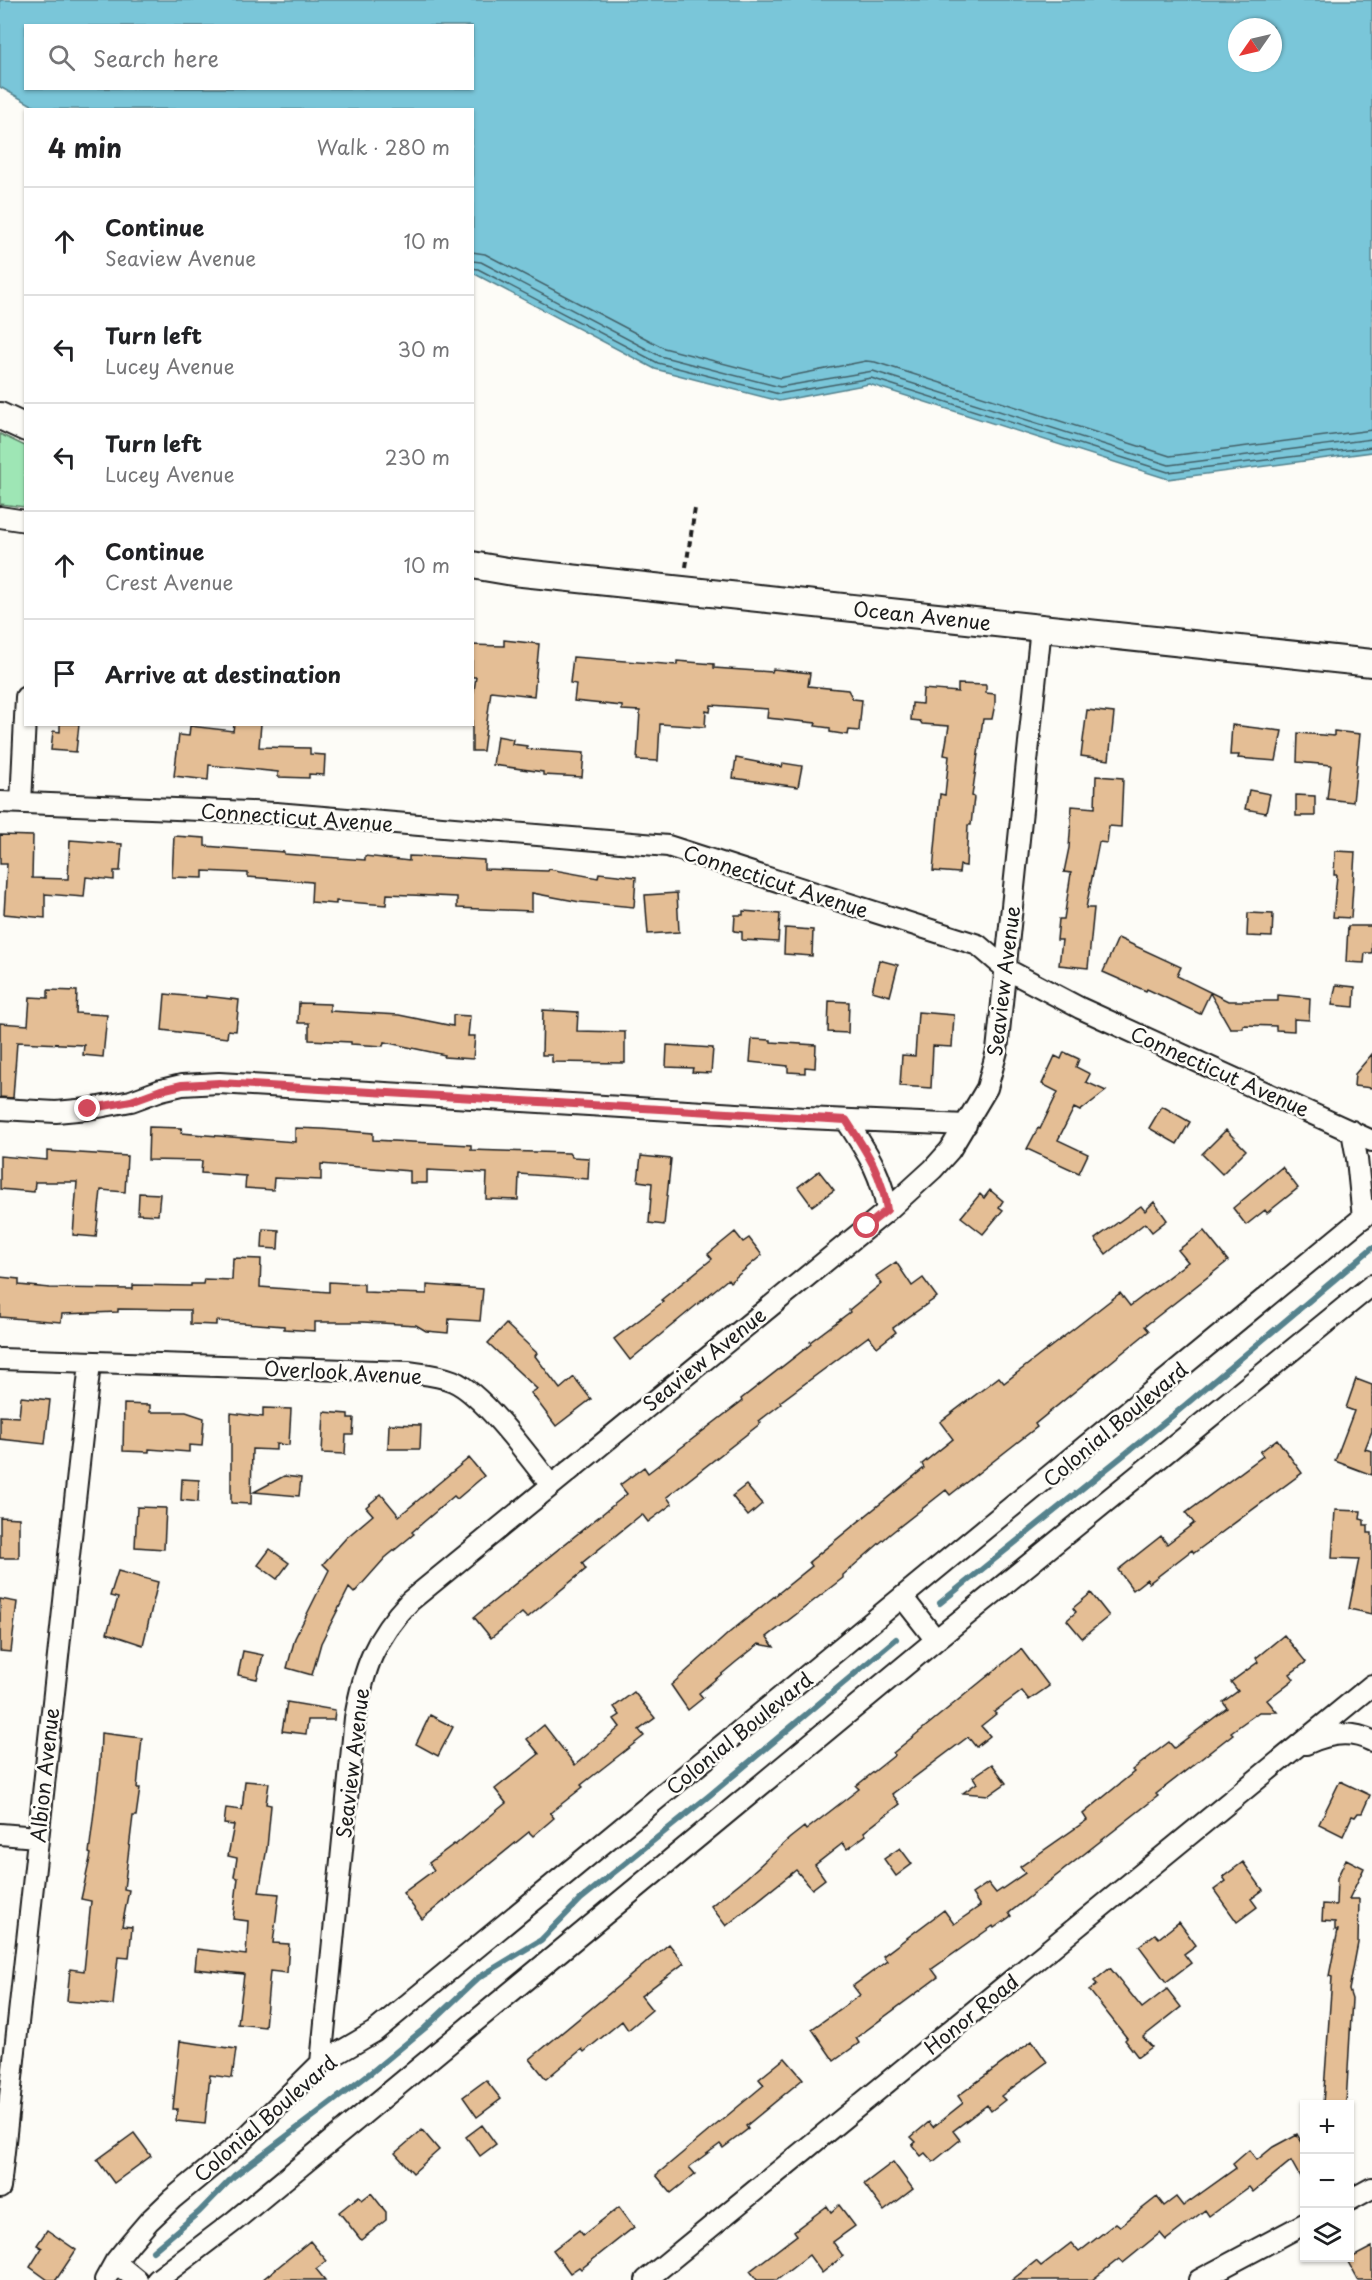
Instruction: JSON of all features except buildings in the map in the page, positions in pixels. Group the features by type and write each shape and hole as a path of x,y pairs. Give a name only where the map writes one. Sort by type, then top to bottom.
{"main road":[{"path":"0,416 24,427"},
{"name":"Ocean Avenue","path":"474,566 1372,663"}],"street":[{"path":"0,517 24,521"},
{"name":"Seaview Avenue","path":"321,2063 355,1718 362,1681 382,1635 410,1601 887,1210 933,1169 950,1150 987,1088 997,1051 1041,627"},
{"path":"21,803 25,726"},
{"name":"Connecticut Avenue","path":"0,802 276,813 668,846 978,945 1006,969 1080,1008 1372,1141"},
{"path":"0,1109 56,1112 88,1109 131,1101 182,1085 219,1083 966,1125"},
{"path":"846,1120 873,1161 883,1187 887,1210"},
{"path":"1352,1131 1368,1214"},
{"name":"Colonial Boulevard","path":"105,2280 116,2262 149,2221 240,2143 321,2063 374,2032 1368,1214"},
{"path":"157,2280 233,2222 936,1640 1367,1294"},
{"name":"Overlook Avenue","path":"0,1359 408,1372 452,1380 467,1389 483,1404 550,1484"},
{"name":"Albion Avenue","path":"0,2188 90,1363"},
{"path":"903,1598 936,1640"},
{"name":"Honor Road","path":"646,2280 1372,1684"},
{"name":"Honor Road","path":"1295,1748 1338,1735 1351,1734 1372,1741"},
{"path":"0,1834 37,1837"},
{"path":"1354,2198 1372,2188"},
{"path":"1199,2280 1300,2227"},
{"path":"116,2262 137,2280"}],"path":[{"path":"682,589 695,508"}],"green space":[{"path":"0,434 24,446 24,507 0,504"}],"water":[{"path":"0,0 1372,0 1372,452 1168,479 869,384 779,401 655,369 474,274 474,108 37,108 0,87"}],"waterway":[{"path":"940,1603 1171,1417 1372,1248"},
{"path":"153,2251 199,2212 234,2176 373,2071 425,2028 478,1978 541,1940 581,1899 710,1795 896,1639"}],"route":[{"path":"88,1109 131,1101 182,1085 219,1083 846,1120 873,1161 885,1196 887,1210 867,1226"}]}
